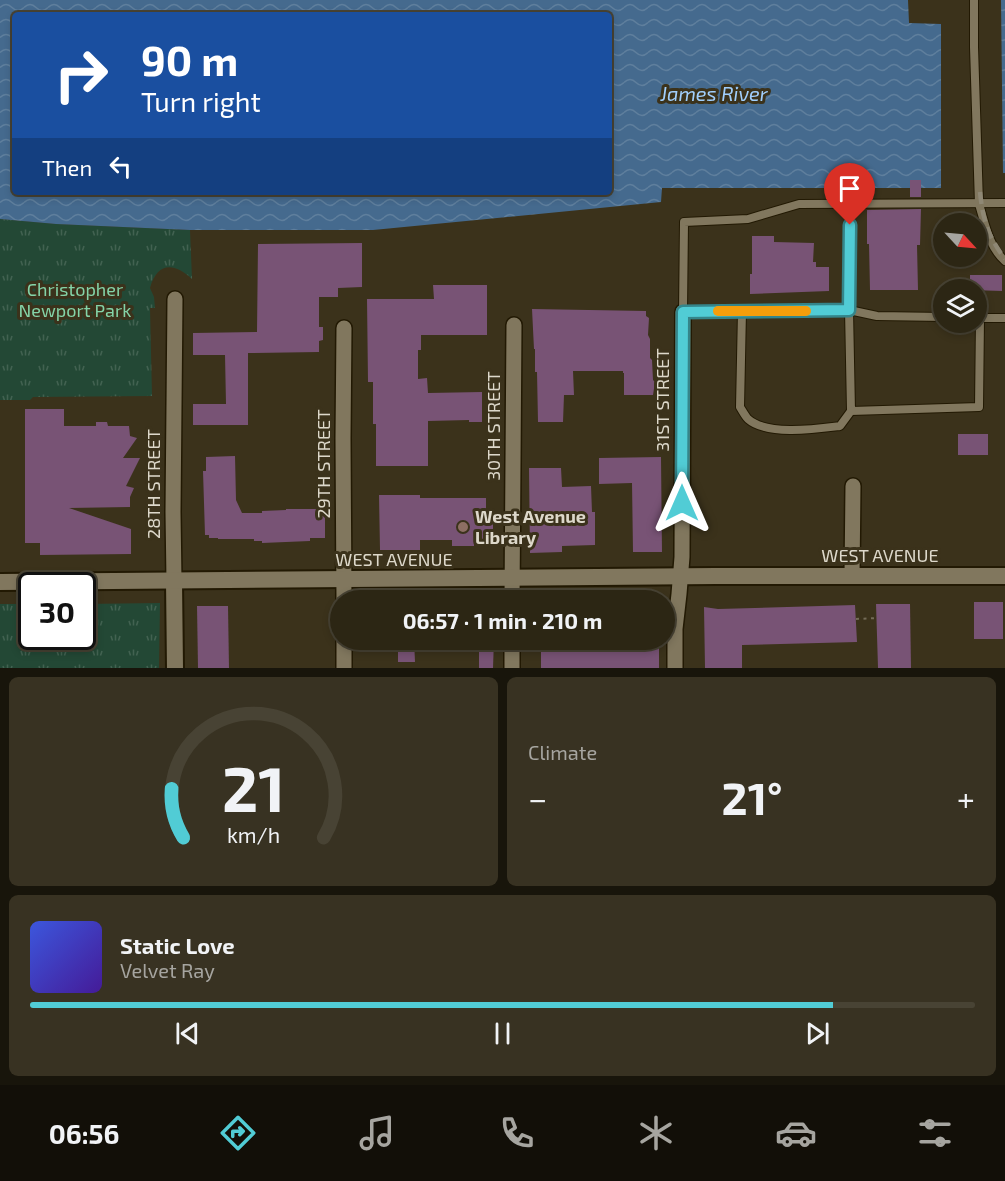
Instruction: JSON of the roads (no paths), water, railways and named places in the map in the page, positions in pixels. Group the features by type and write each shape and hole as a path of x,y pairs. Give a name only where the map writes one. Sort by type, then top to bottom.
{"street":[{"name":"28TH STREET","path":"175,299 173,536 176,668"},
{"name":"31ST STREET","path":"675,668 675,629 682,557 683,312"},
{"name":"30TH STREET","path":"512,590 514,325"},
{"name":"29TH STREET","path":"344,328 344,590"},
{"path":"852,486 852,576"},
{"name":"WEST AVENUE","path":"0,582 1005,576"},
{"path":"344,650 344,668"},
{"path":"512,650 512,668"}],"lane":[{"path":"974,0 980,204 986,228 997,254 1005,261"},
{"path":"742,311 740,407 748,418 764,428 804,430 840,426 851,411 850,203"},
{"path":"933,317 877,316 849,310 683,312 684,222 748,219 799,204 1005,203"},
{"path":"987,318 1005,318"},
{"path":"851,411 979,407 979,333"}],"water":[{"name":"James River","path":"0,0 908,0 909,23 941,24 941,188 662,188 661,202 373,230 190,230 0,219"},
{"path":"1001,0 1005,0 1005,173 1003,173"}],"railway":[{"path":"980,192 987,228 1005,259"}],"place":[{"name":"West Avenue Library","path":"463,527"}],"park label":[{"name":"Christopher Newport Park","path":"75,300"}]}
